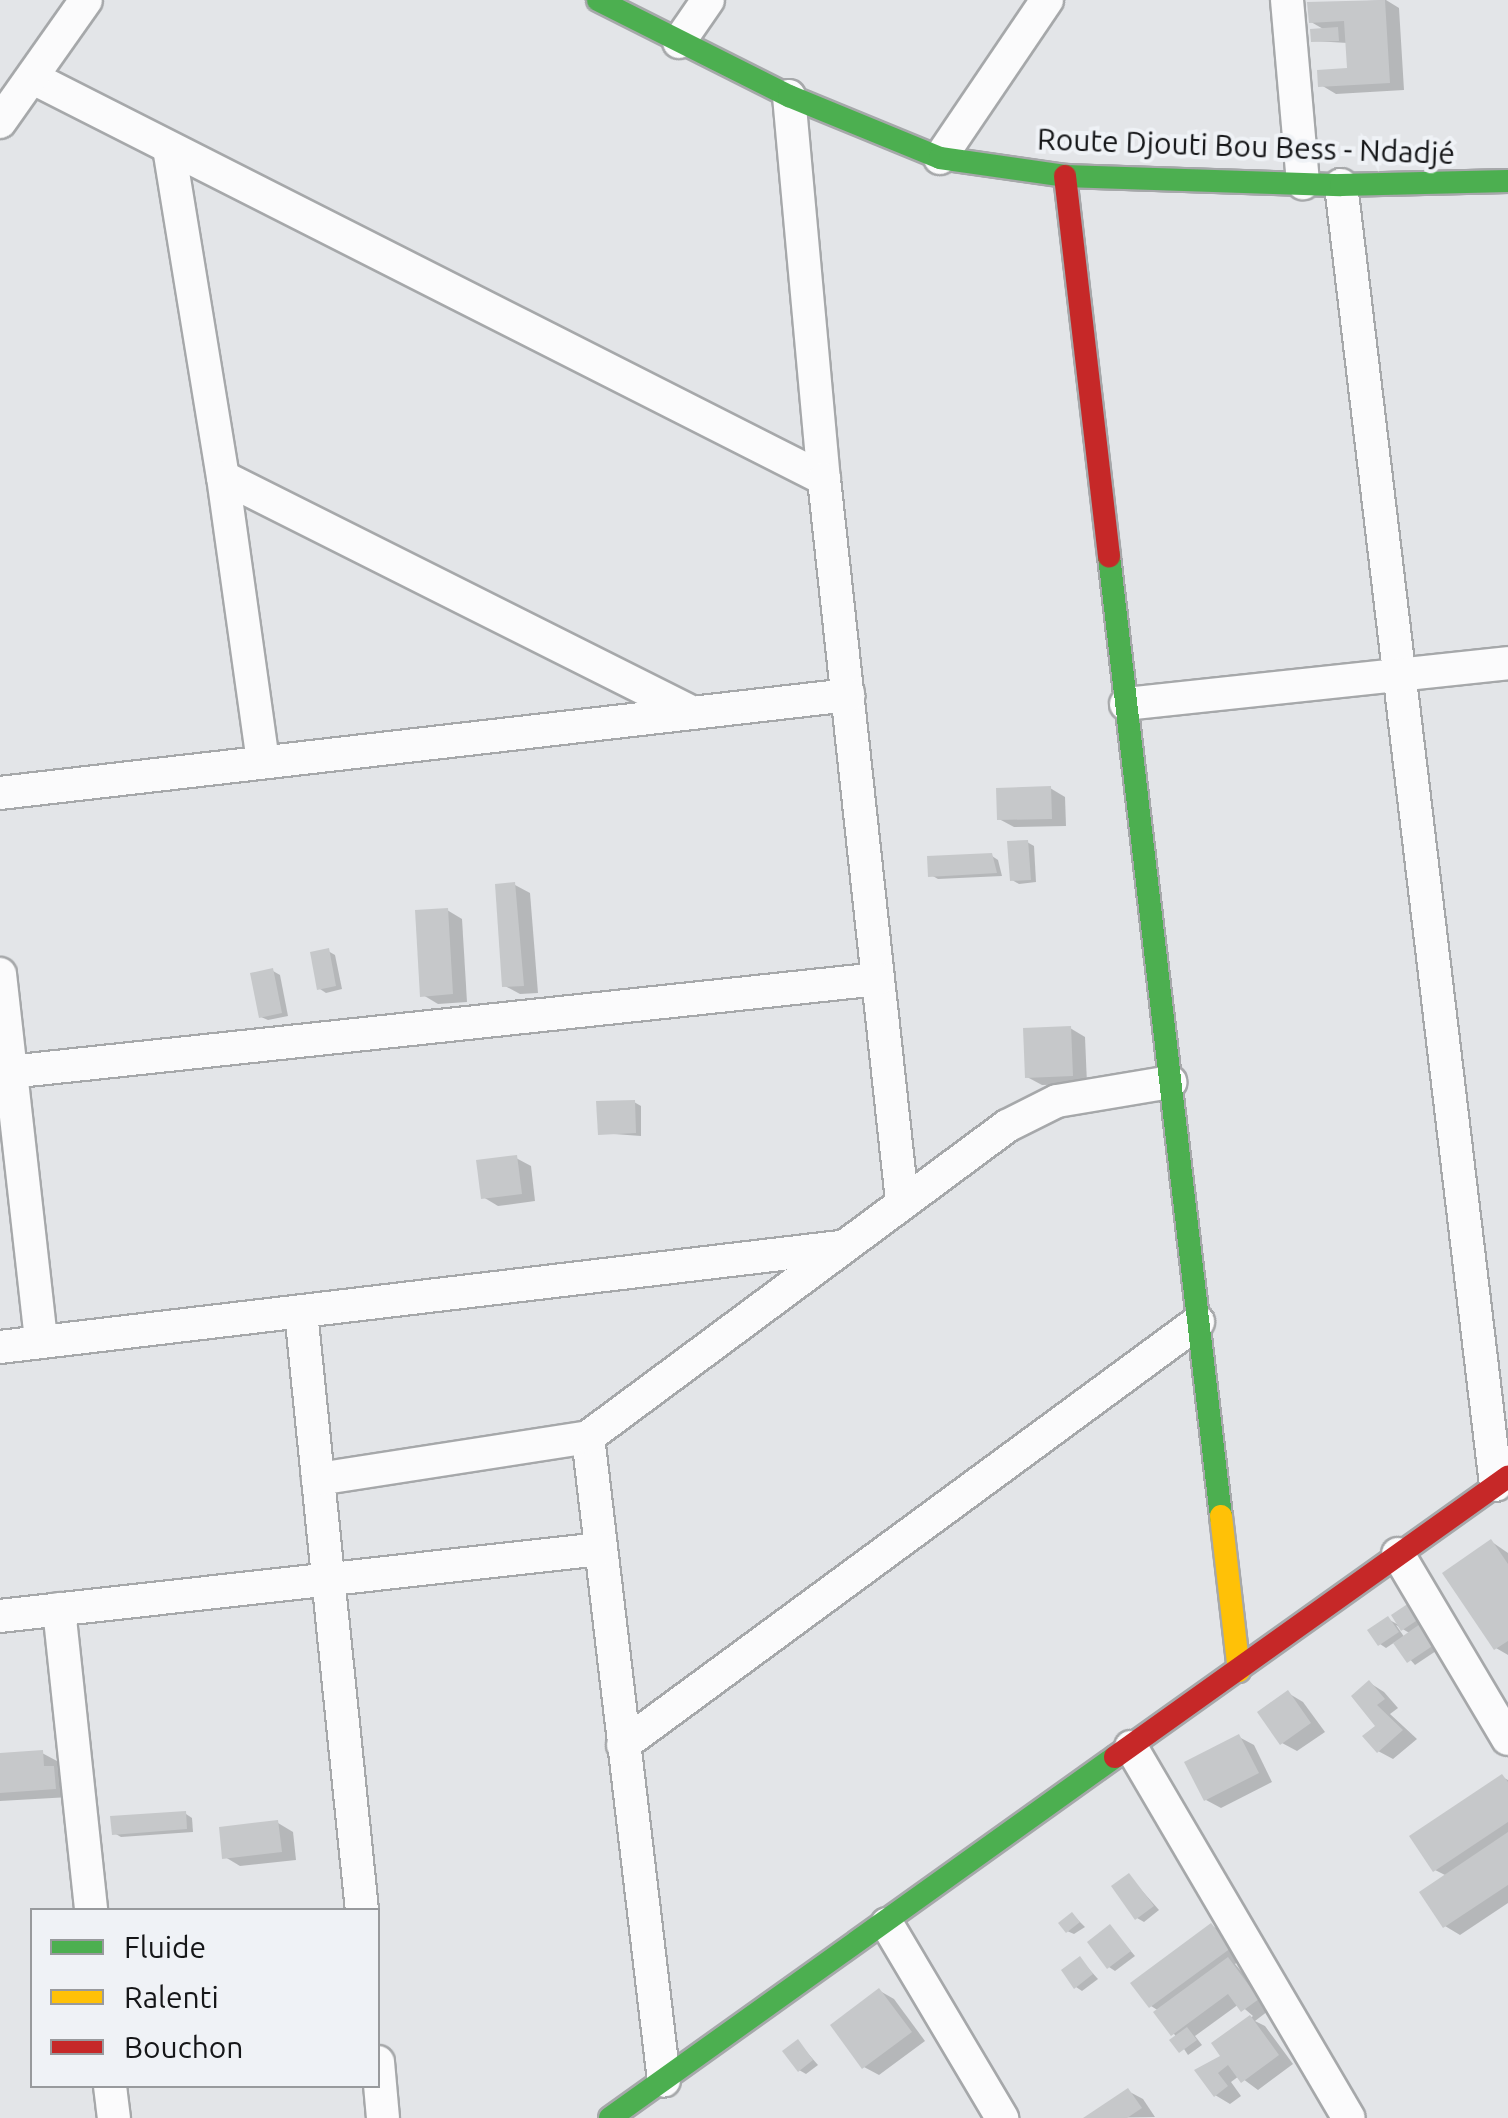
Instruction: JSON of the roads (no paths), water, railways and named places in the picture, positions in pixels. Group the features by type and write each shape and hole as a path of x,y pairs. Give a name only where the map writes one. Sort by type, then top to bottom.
{"street":[{"path":"0,122 86,0"},
{"name":"Route Djouti Bou Bess - Ndadjé","path":"598,0 789,96 940,158 1065,176 1341,185 1508,181"},
{"path":"680,42 708,0"},
{"path":"940,158 1047,0"},
{"path":"1287,0 1303,183"},
{"path":"33,78 824,480"},
{"path":"789,96 824,480 902,1200"},
{"path":"169,148 223,477 263,762"},
{"path":"1065,176 1239,1670"},
{"path":"610,2118 651,2099 886,1924 1502,1481 1397,674 1341,185"},
{"path":"223,477 690,712"},
{"path":"1126,704 1508,662"},
{"path":"0,793 848,696"},
{"path":"0,974 6,1072 42,1341"},
{"path":"6,1072 878,979"},
{"path":"318,1479 588,1437 902,1200 1007,1126 1044,1106 1170,1082"},
{"path":"0,1347 840,1247"},
{"path":"301,1312 362,1908"},
{"path":"623,1744 1198,1322"},
{"path":"588,1437 623,1744 651,2099"},
{"path":"0,1616 600,1550"},
{"path":"1398,1554 1508,1739"},
{"path":"58,1609 91,1908"},
{"path":"1131,1748 1349,2118"},
{"path":"886,1924 1002,2118"},
{"path":"380,2084 383,2118"},
{"path":"110,2088 114,2118"}]}
